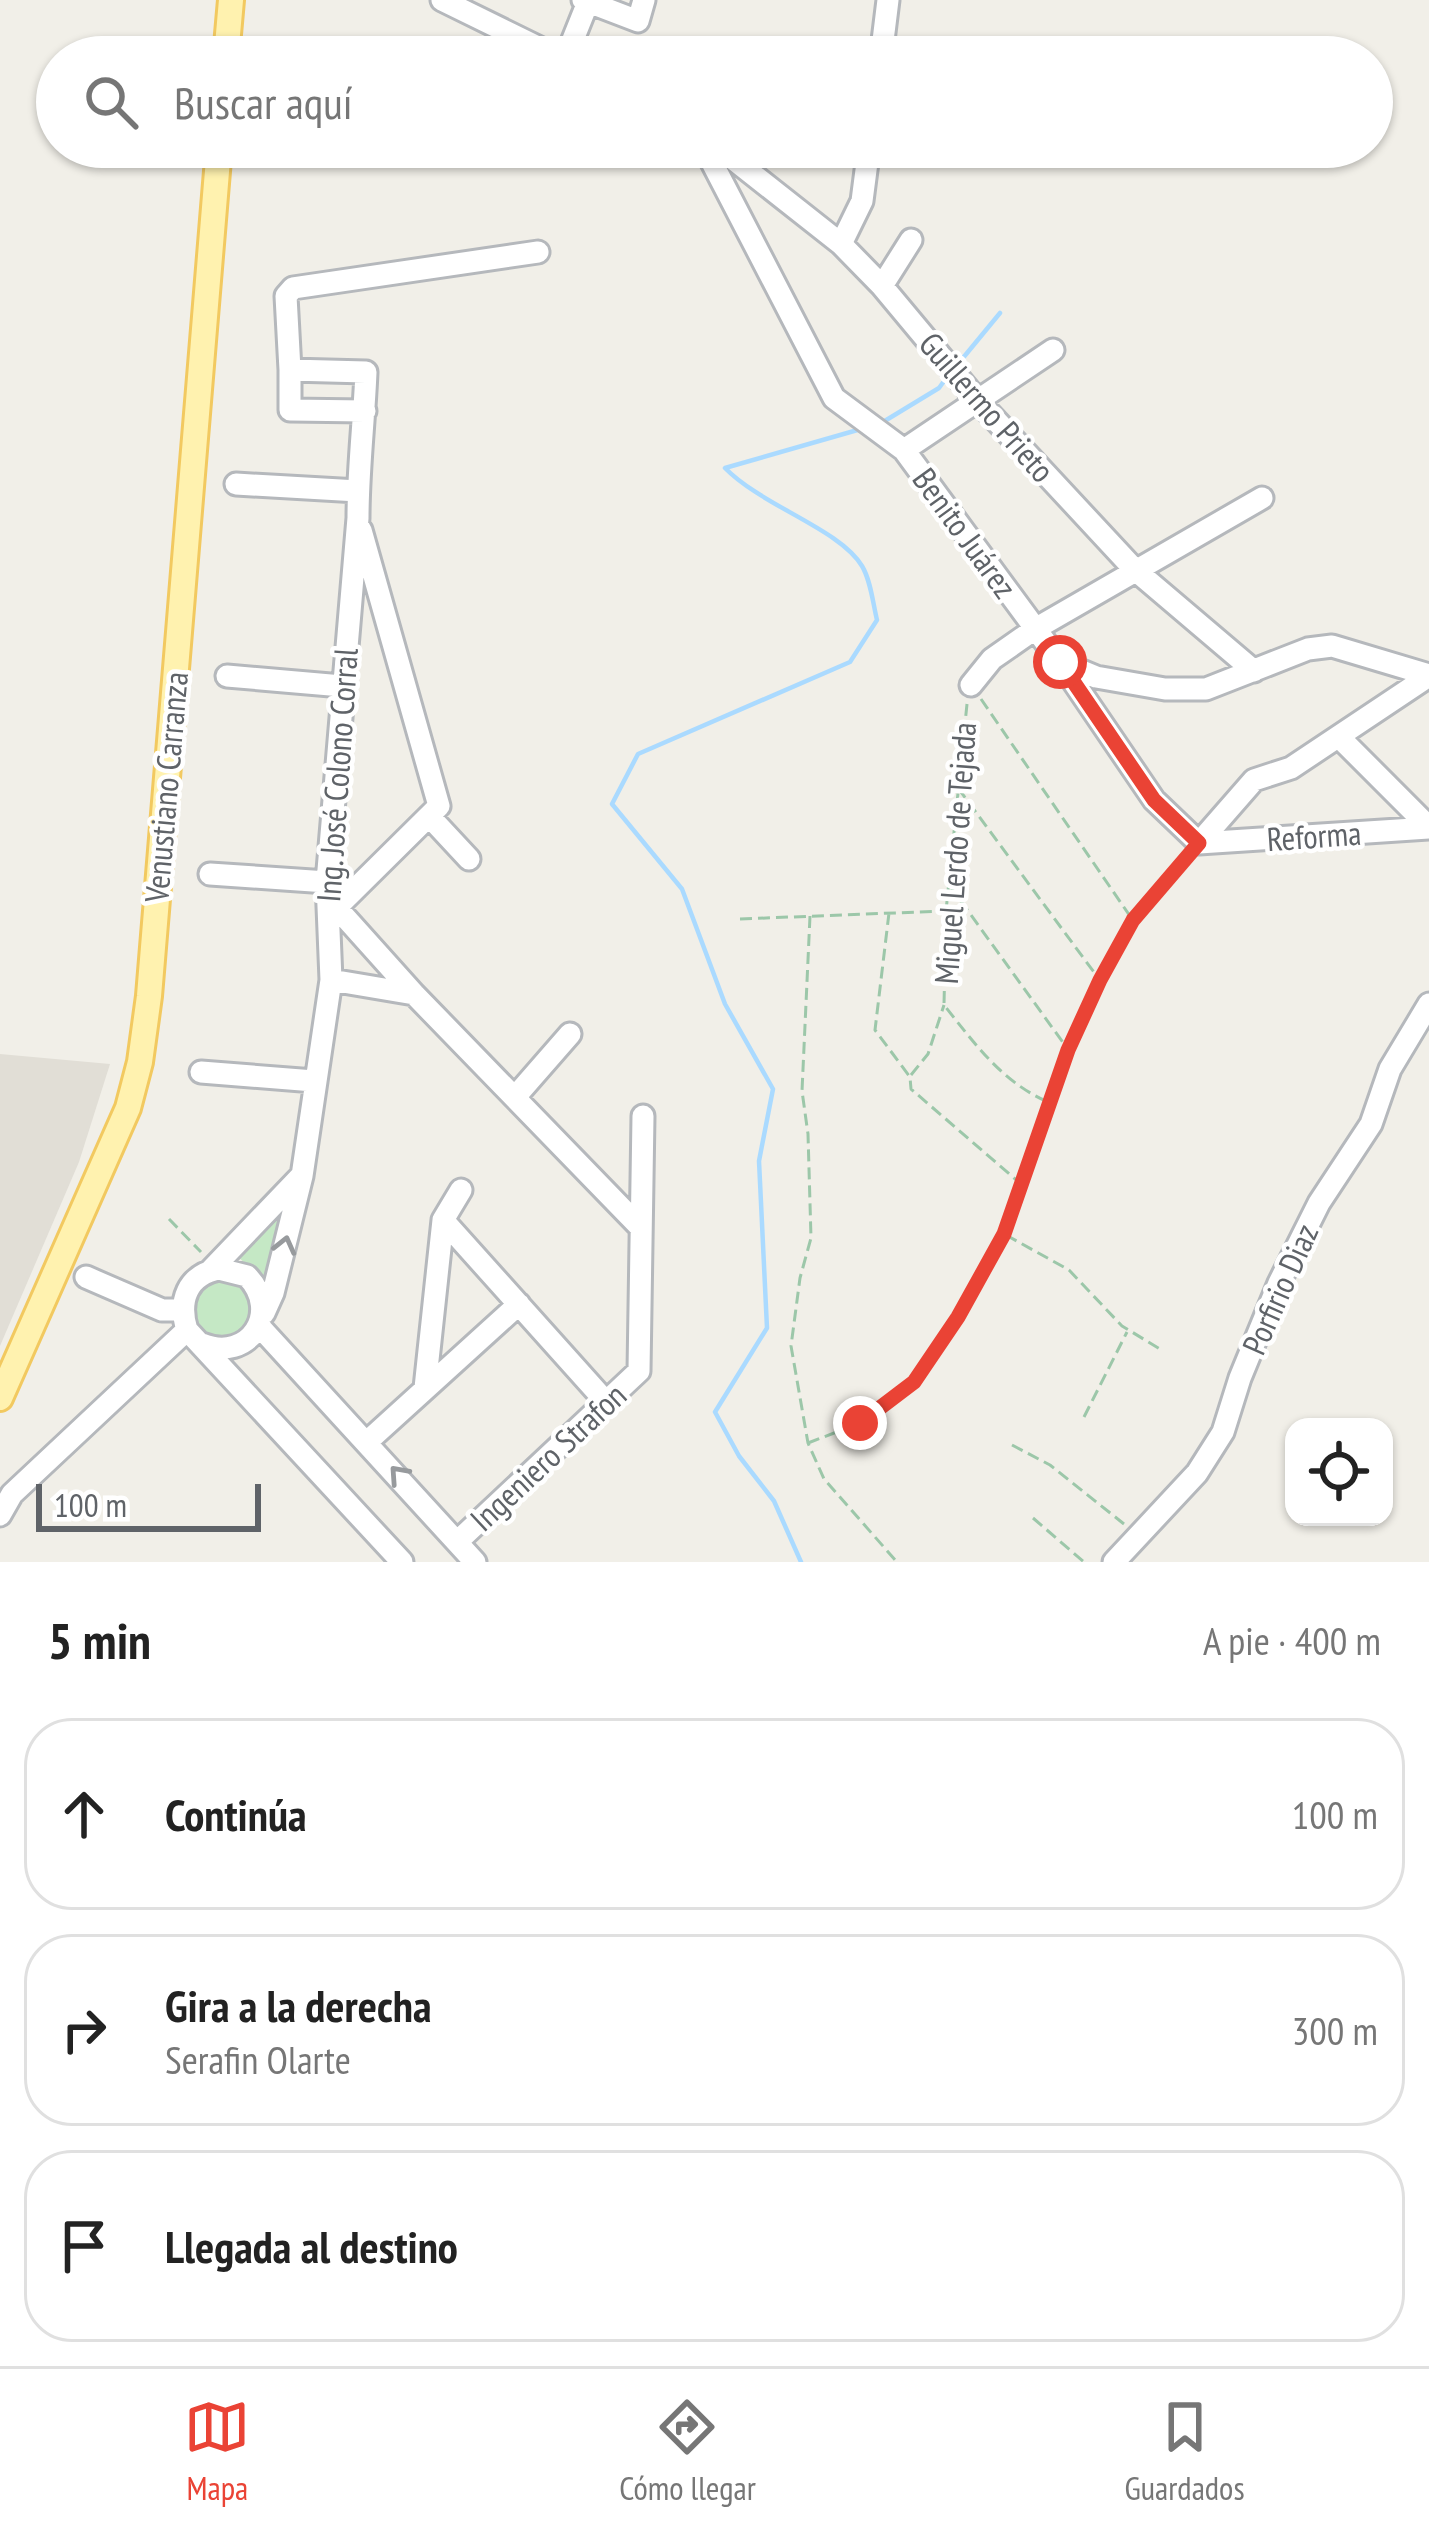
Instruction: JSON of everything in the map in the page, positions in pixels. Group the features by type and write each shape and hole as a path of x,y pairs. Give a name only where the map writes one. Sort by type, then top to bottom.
{"main road":[{"path":"228,36 231,0"},
{"name":"Venustiano Carranza","path":"0,1398 128,1108 140,1062 217,168"}],"street":[{"path":"442,0 518,36"},
{"path":"571,36 585,1 638,21 644,0"},
{"path":"884,36 888,0"},
{"name":"Benito Juárez","path":"715,168 835,398 904,450 1060,662 1154,800 1199,843"},
{"name":"Guillermo Prieto","path":"745,168 842,244 977,400 1134,569 1254,671"},
{"path":"842,244 862,201 866,168"},
{"path":"882,286 911,240"},
{"path":"364,410 290,410 286,296 293,288 538,252"},
{"path":"904,450 1053,350"},
{"name":"Ing. José Colono Corral","path":"262,1320 302,1176 331,980 330,896 342,686 366,372 290,370"},
{"path":"236,484 358,491"},
{"name":"Miguel Lerdo de Tejada","path":"971,685 992,659 1035,628 1262,498"},
{"path":"330,896 440,806 358,518"},
{"path":"1060,662 1096,676 1165,689 1206,689 1308,649 1332,646 1429,676"},
{"path":"227,676 342,686"},
{"path":"1199,843 1254,780 1291,768 1429,676"},
{"path":"1340,738 1429,827"},
{"path":"429,816 469,859"},
{"name":"Reforma","path":"1199,843 1429,827"},
{"path":"210,874 330,896 414,994 641,1228"},
{"path":"331,980 414,994"},
{"name":"Porfirio Diaz","path":"1114,1562 1197,1473 1223,1432 1280,1283 1319,1203 1371,1124 1390,1069 1429,1004"},
{"path":"515,1097 570,1034"},
{"path":"201,1072 314,1081"},
{"name":"Ingeniero Strafon","path":"458,1541 639,1371 644,1117"},
{"path":"302,1176 212,1269 193,1282 191,1328 402,1562"},
{"path":"425,1388 443,1220 461,1190"},
{"path":"443,1220 608,1402"},
{"path":"212,1269 247,1276 259,1292 262,1320 476,1562"},
{"path":"86,1276 162,1310 218,1350 250,1340 262,1320"},
{"path":"368,1441 519,1304"},
{"path":"0,1515 12,1494 191,1328"}],"path":[{"name":"Miguel Lerdo de Tejada","path":"971,685 946,911 944,1005 1019,1089 1051,1103"},
{"path":"971,685 1133,920"},
{"path":"957,787 1100,980"},
{"path":"808,1443 860,1423 914,1382 958,1317 1004,1234 1068,1050 1100,980 1133,920 1199,843"},
{"path":"949,884 1068,1050"},
{"path":"740,919 946,911"},
{"path":"889,913 875,1030 910,1076 910,1089 1022,1185"},
{"path":"810,916 802,1090 811,1238 791,1346 808,1443 824,1479 898,1562"},
{"path":"910,1076 928,1054 944,1005"},
{"path":"169,1220 212,1269"},
{"path":"1004,1234 1069,1270 1128,1331 1160,1349"},
{"path":"1084,1417 1128,1331"},
{"path":"1012,1444 1050,1466 1140,1536"},
{"path":"1033,1518 1084,1562"}],"shaded area":[{"path":"0,1054 110,1064 79,1162 0,1346"}],"green space":[{"path":"282,1208 269,1282 267,1283 236,1255"},
{"path":"224,1278 245,1287 254,1308 245,1329 224,1338 203,1329 194,1308 203,1287"}],"waterway":[{"path":"958,364 1000,313"},
{"path":"883,422 939,388 947,377"},
{"path":"801,1562 774,1501 739,1456 715,1412 767,1328 759,1161 773,1089 725,1004 682,889 612,804 638,754 850,662 877,620 862,566 837,540 725,468 861,429"}],"route":[{"path":"860,1423 914,1382 958,1317 1004,1234 1068,1050 1100,980 1133,920 1199,843 1154,800 1060,662"}]}
